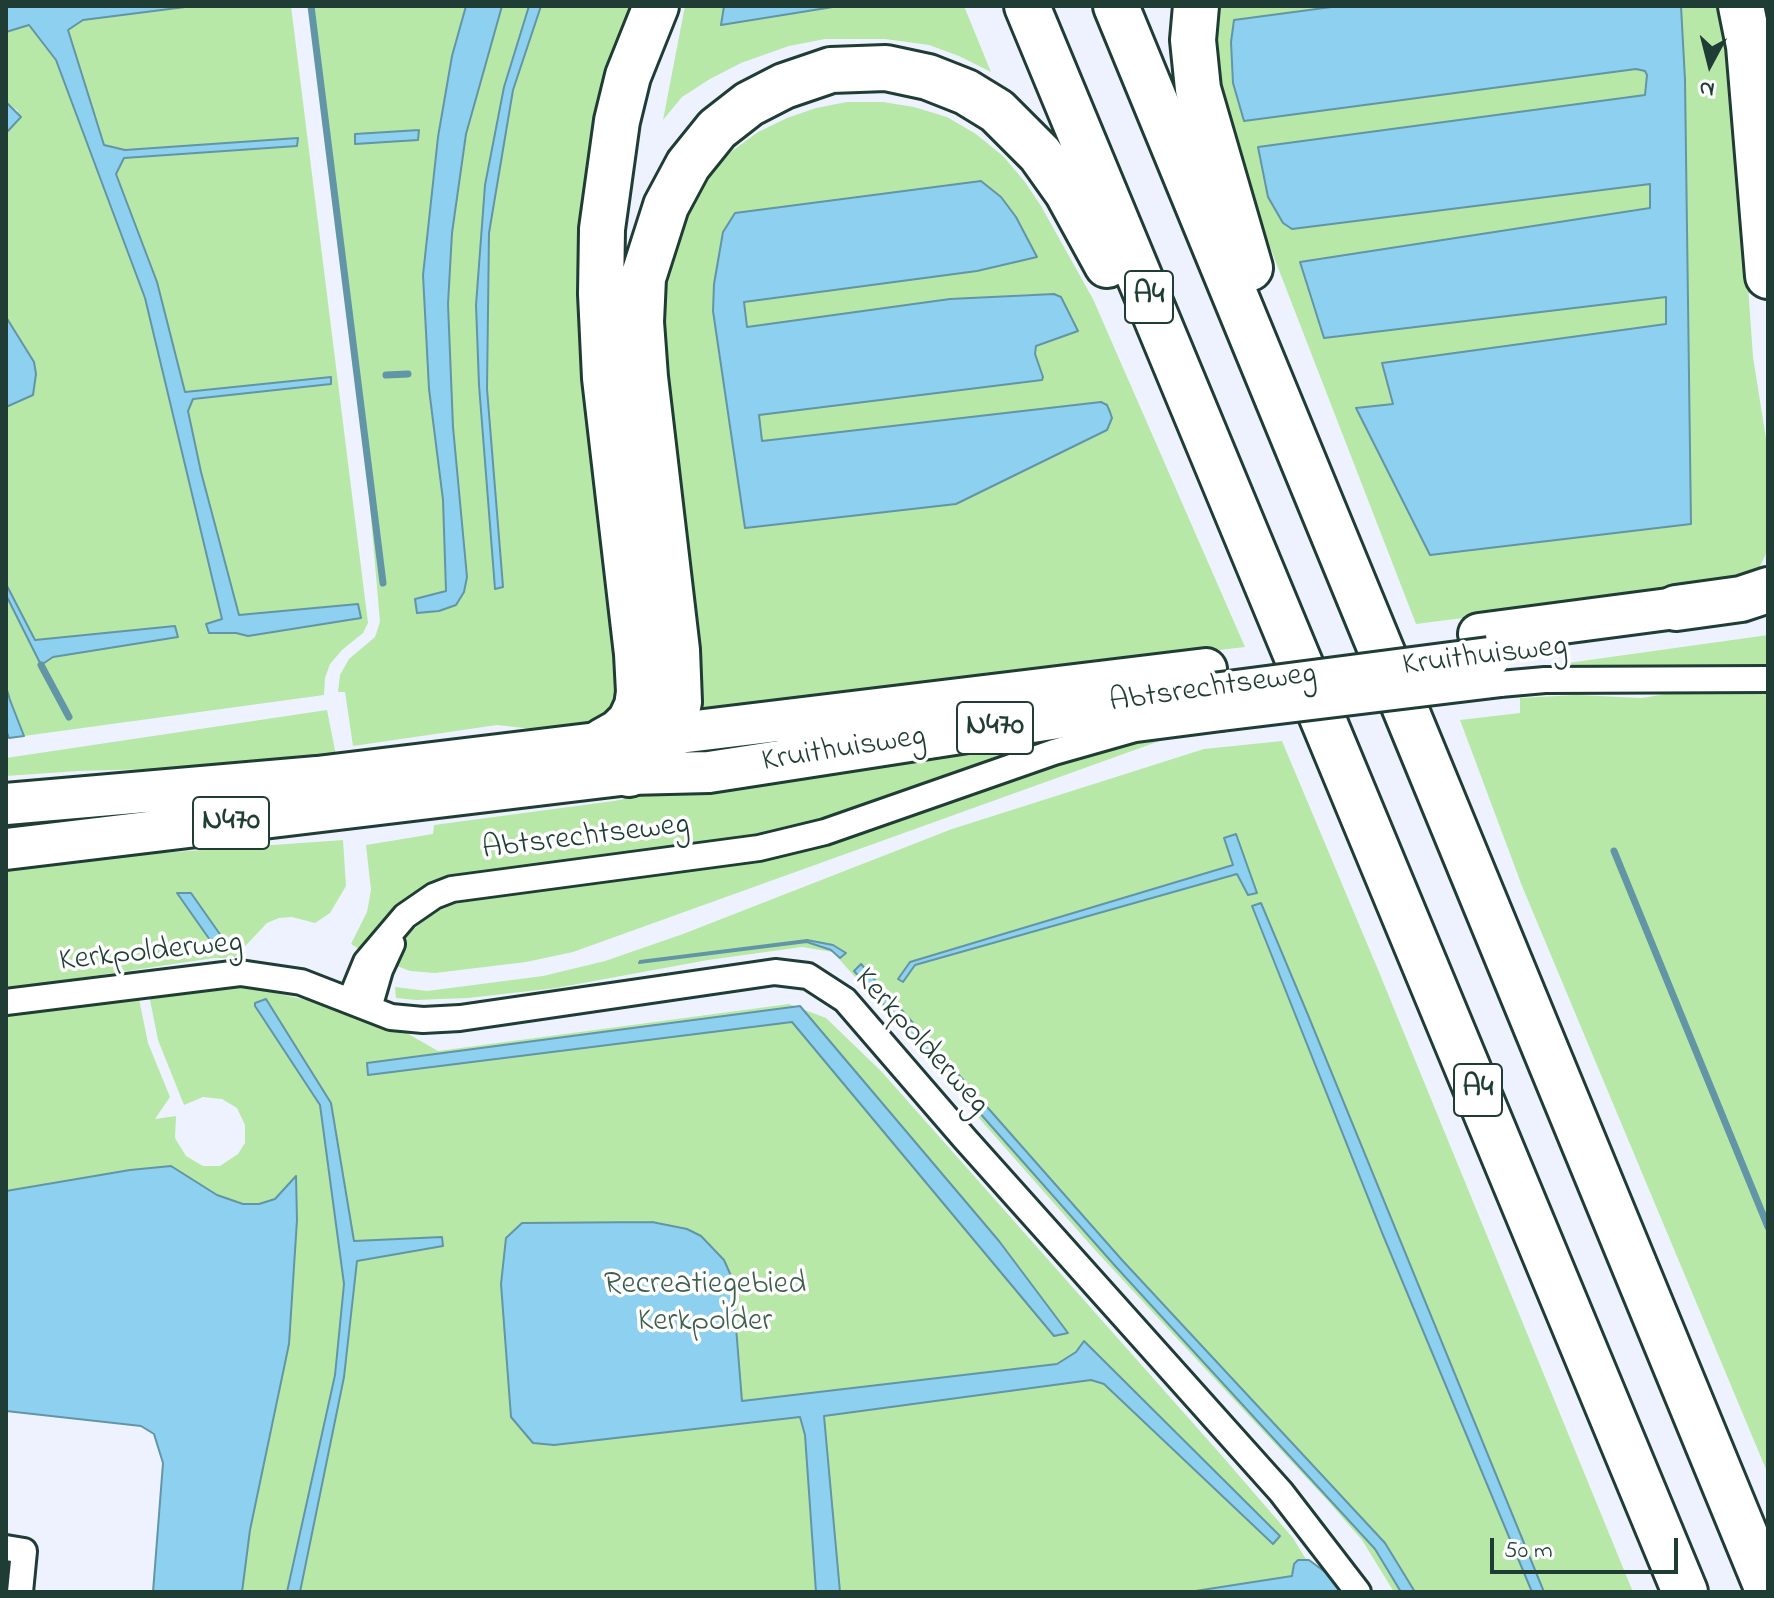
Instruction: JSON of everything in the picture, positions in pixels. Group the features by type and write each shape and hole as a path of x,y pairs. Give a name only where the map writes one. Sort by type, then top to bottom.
{"highway":[{"path":"656,6 624,91 609,165 602,229 601,319 639,692 630,721 619,732 616,758 652,758 672,733"},
{"name":"A4","path":"1027,6 1685,1592"},
{"name":"A4","path":"1116,6 1768,1590"},
{"name":"A4","path":"1196,6 1193,40 1204,117 1308,470"},
{"path":"1741,6 1749,46 1768,276"},
{"name":"A4","path":"672,733 679,702 677,650 645,377 641,322 643,278 666,206 688,165 717,129 784,86 831,70 886,68 928,77 966,92 997,111 1040,154 1082,217 1270,589"},
{"path":"1678,621 1768,590"},
{"path":"1678,621 1768,621"}],"main road":[{"name":"Kruithuisweg","path":"6,849 320,794 616,758 709,772 1213,694 1489,658 1678,621"},
{"name":"Kruithuisweg","path":"672,733 1213,694"},
{"name":"Kruithuisweg","path":"6,804 320,794"}],"street":[{"name":"Abtsrechtseweg","path":"360,1004 366,962 405,916 434,896 452,889 759,848 825,832 1054,752 1121,733 1213,694 1489,658 1545,680 1768,679"},
{"name":"Kerkpolderweg","path":"6,1002 240,973 301,982 391,1017 423,1020 460,1018 775,972 808,976 845,1000 1281,1492 1358,1592"},
{"path":"6,1548 24,1551 20,1592"}],"green space":[{"path":"193,6 291,6 368,623 363,633 330,664 324,695 24,736 6,687 6,595 41,665 53,657 178,637 175,626 35,640 6,584 6,407 33,395 36,374 34,362 6,317 6,133 16,123 18,111 6,102 6,32 29,24 56,60 134,266 145,298 222,619 236,633 249,636 361,617 358,604 239,615 188,411 193,399 331,384 331,377 185,392 157,282 116,173 125,150 103,145 68,30 83,20"},
{"path":"313,6 466,6 452,56 438,137 423,275 429,389 443,500 446,592 415,599 456,605 460,498 453,427 448,304 452,233 466,134 502,6 529,6 504,87 485,185 476,305 495,589 487,389 489,233 513,90 541,6 631,6 616,61 629,686 607,722 533,729 497,725 353,746 345,692 338,692 340,675 349,659 375,637 380,622 357,356"},
{"path":"685,6 724,6 721,25 839,6 964,6 991,72 929,45 885,39 825,39 789,46 741,63 682,97 663,120"},
{"path":"1218,6 1722,6 1753,357 1768,451 1768,550 1758,570 1746,580 1466,625 1463,618 1416,624 1236,152 1216,62"},
{"path":"847,102 883,102 947,117 976,134 1003,156 1025,182 1093,299 1245,647 710,710 703,706 660,326 665,271 679,225 710,174 732,151 758,132 816,108","holes":["1016,217 1037,257 977,271 743,302 747,328 950,299 1032,294 1078,330 1036,346 1042,380 759,415 762,442 1101,402 1108,405 1110,412 1107,431 956,504 745,528 713,311"]},
{"path":"1768,635 1768,664 1716,669 1539,667"},
{"path":"1768,685 1768,1474 1522,886 1460,720 1520,713 1520,698 1577,695 1642,698 1684,691"},
{"path":"327,710 336,755 187,768 6,776 6,758"},
{"path":"1168,738 573,952 526,962 435,973 410,971 392,964 405,937 432,913 468,899 787,855 857,835 1049,764 1106,749"},
{"path":"1049,739 841,814 768,833 470,874 426,886 393,914 365,953 351,944 367,912 371,890 366,845 433,834 434,825 614,801 744,773"},
{"path":"1282,741 1633,1592 1394,1592 1362,1540 1327,1500 1095,1250 833,952 802,947 708,960 556,988 468,998 396,998 395,987 427,991 543,976 605,961 683,934 952,829 1204,749"},
{"path":"343,840 346,886 330,913 315,923 292,917 267,923 234,958 214,958 6,989 6,864"},
{"name":"Recreatiegebied Kerkpolder","path":"243,986 334,1006 398,1028 438,1051 789,1004 826,1018 881,1071 1223,1457 1293,1538 1326,1592 242,1592 250,1530 289,1344 297,1220 296,1177 275,1199 259,1204 243,1204 217,1195 171,1166 6,1191 6,1011 138,994 148,1043 170,1097 155,1119 176,1116 175,1138 186,1156 203,1166 220,1166 238,1154 245,1143 245,1125 237,1108 222,1099 203,1097 184,1105 158,1040 149,995"}],"water":[{"path":"6,6 193,6 83,20 68,30 104,145 125,150 298,138 297,146 124,158 116,174 157,282 185,392 331,377 331,384 193,399 188,411 239,615 358,604 361,618 248,636 209,633 206,624 222,619 145,298 56,60 29,25 6,32"},
{"path":"466,6 502,6 466,134 452,233 448,304 453,427 467,577 464,592 456,605 439,611 417,613 415,599 446,591 443,500 429,389 423,275 438,137 452,56"},
{"path":"529,6 541,6 513,90 489,233 487,389 503,587 495,589 476,305 485,185 504,87"},
{"path":"724,6 839,6 721,25"},
{"path":"1339,6 1681,6 1685,80 1691,524 1430,555 1356,408 1393,404 1382,363 1666,324 1666,297 1324,338 1300,262 1650,208 1650,184 1292,229 1283,223 1268,197 1258,147 1645,95 1647,75 1645,71 1636,69 1244,121 1233,83 1231,42 1234,20"},
{"path":"6,102 21,117 6,133"},
{"path":"419,130 418,140 355,144 355,134"},
{"path":"981,181 1001,197 1016,217 1037,257 977,271 744,302 747,327 950,299 1054,294 1061,297 1078,331 1036,346 1042,380 759,415 762,441 1101,402 1107,405 1112,418 1107,430 956,504 745,528 713,311 723,232 735,213"},
{"path":"6,317 34,362 36,374 33,395 6,407"},
{"path":"6,584 35,640 175,626 178,637 53,657 41,665 6,595"},
{"path":"6,687 24,736 9,738 6,730"},
{"path":"1236,834 1257,893 1248,895 1237,874 915,965 903,982 898,979 910,962 1233,865 1224,838"},
{"path":"177,893 191,893 231,950 217,950"},
{"path":"1261,903 1544,1592 1532,1592 1383,1235 1252,906"},
{"path":"807,940 833,945 846,953 840,958 831,950 807,942 639,963 640,961"},
{"path":"861,964 1122,1260 1385,1543 1415,1592 1401,1592 1375,1549 1117,1268 854,971"},
{"path":"266,999 331,1103 354,1241 442,1237 443,1246 357,1261 344,1377 300,1592 287,1592 335,1375 344,1284 320,1105 255,1006 255,1003"},
{"path":"800,1006 999,1241 1068,1333 1054,1336 792,1022 368,1075 367,1063"},
{"path":"171,1166 217,1195 243,1204 259,1204 275,1199 296,1176 297,1220 289,1344 250,1530 242,1592 153,1592 163,1463 154,1434 141,1426 6,1411 6,1191"},
{"path":"652,1222 687,1229 701,1236 724,1260 732,1278 742,1401 1057,1364 1076,1352 1084,1341 1280,1536 1273,1544 1104,1384 1091,1380 824,1416 840,1592 816,1592 805,1435 800,1417 554,1445 533,1443 511,1417 501,1284 506,1238 522,1223"},
{"path":"1298,1560 1309,1560 1332,1577 1340,1592 1189,1592 1292,1576"}],"waterway":[{"path":"311,6 383,583"},
{"path":"386,375 408,374"},
{"path":"41,665 69,717"},
{"path":"1614,851 1768,1227"}]}
